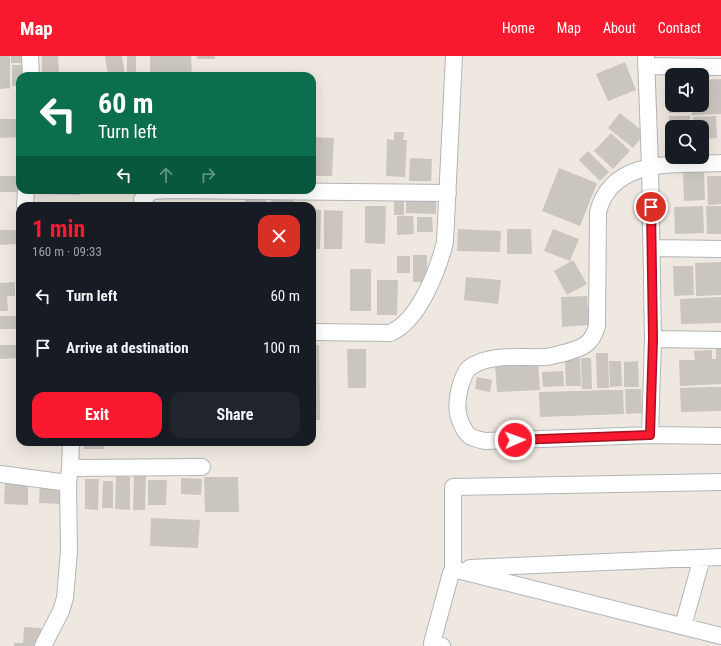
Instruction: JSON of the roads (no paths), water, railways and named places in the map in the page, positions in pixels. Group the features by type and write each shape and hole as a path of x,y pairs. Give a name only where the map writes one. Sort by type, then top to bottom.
{"street":[{"path":"30,56 31,72"},
{"path":"316,332 390,333 399,330 409,319 426,293 442,256 446,242 454,56"},
{"path":"650,435 653,339 650,166 646,61 721,67"},
{"path":"721,163 650,166 621,177 610,187 601,200 598,212 598,326 590,342 582,348 545,357 497,358 469,368 463,376 459,393 458,415 470,438 486,441 650,435 721,436"},
{"path":"316,192 448,193"},
{"path":"142,202 142,200 149,194"},
{"path":"652,248 721,249"},
{"path":"653,339 721,340"},
{"path":"43,646 61,611 65,598 69,552 69,476 71,446"},
{"path":"0,474 69,476 202,466"},
{"path":"442,646 432,644 452,571 453,487 721,482"},
{"path":"452,571 714,558 683,626"},
{"path":"452,571 721,636"}]}
